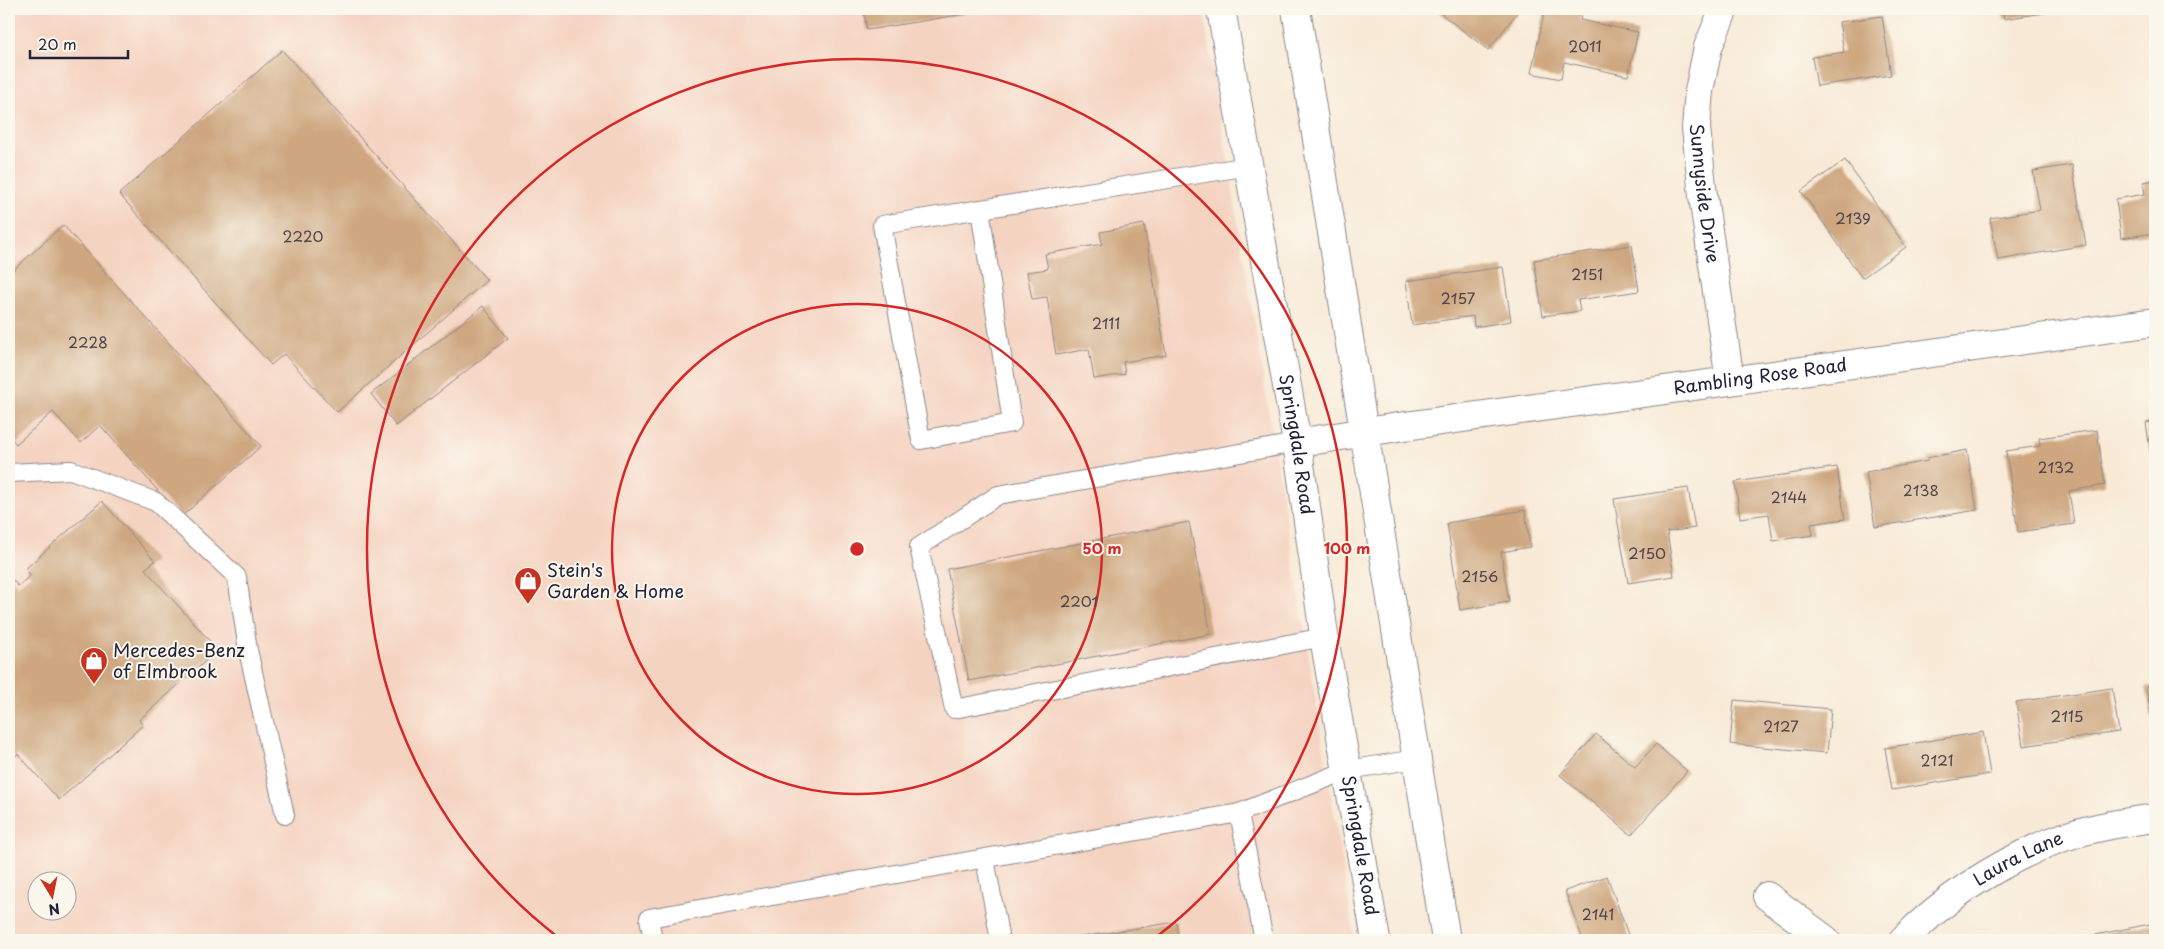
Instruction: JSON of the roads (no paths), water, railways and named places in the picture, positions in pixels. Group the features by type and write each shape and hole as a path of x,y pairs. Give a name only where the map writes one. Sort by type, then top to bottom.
{"street":[{"name":"Springdale Road","path":"1221,9 1297,443 1324,638 1376,940"},
{"path":"1296,9 1446,940"},
{"name":"Sunnyside Drive","path":"1724,9 1708,47 1699,91 1696,128 1703,196 1730,381"},
{"name":"Rambling Rose Road","path":"1297,443 1364,432 2155,322"},
{"name":"Laura Lane","path":"1903,940 1947,901 1976,881 2049,842 2110,824 2155,818"},
{"path":"1766,896 1826,940"}],"lane":[{"path":"980,210 1012,423 921,440 882,225 1249,166"},
{"path":"1297,443 998,495 920,547 954,709 1324,638"},
{"path":"9,473 71,470 156,502 237,577 248,650 285,815"},
{"path":"653,940 649,918 1239,813 1348,770 1416,759"},
{"path":"1239,813 1264,940"},
{"path":"985,859 1000,940"}],"place":[{"name":"Stein's Garden & Home","path":"528,605"},
{"name":"Mercedes-Benz of Elmbrook","path":"94,685"}]}
